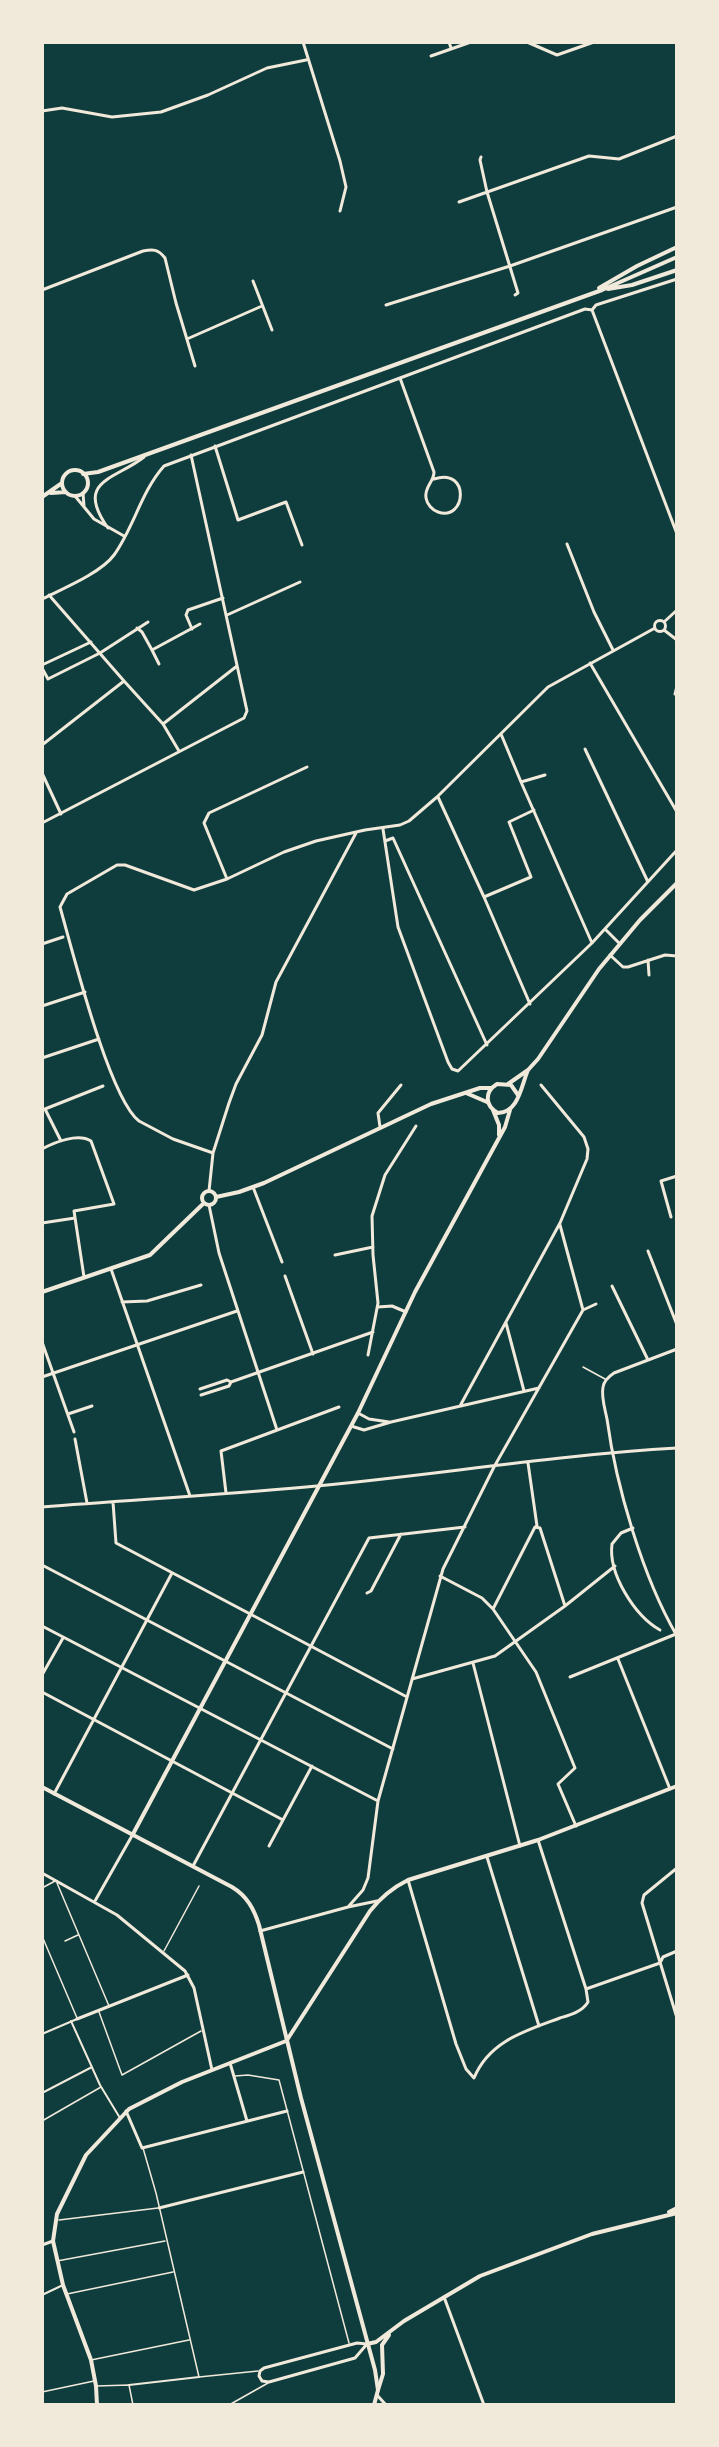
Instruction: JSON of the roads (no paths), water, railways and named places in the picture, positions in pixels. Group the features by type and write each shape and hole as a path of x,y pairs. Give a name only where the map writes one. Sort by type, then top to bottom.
{"street":[{"path":"303,42 306,60 337,149 346,188 340,211"},
{"path":"449,42 451,48"},
{"path":"431,56 471,42"},
{"path":"527,42 557,55 594,42"},
{"path":"42,111 62,108 112,117 161,112 208,95 267,68 306,60"},
{"path":"459,202 589,156 620,159 677,136"},
{"path":"481,157 487,192 519,293 515,296"},
{"path":"386,305 510,266 677,207"},
{"path":"591,293 637,266 677,248"},
{"path":"42,290 143,251 156,250 165,258 195,366"},
{"path":"602,290 677,257"},
{"path":"83,474 98,472 591,293 632,285 677,270"},
{"path":"592,310 596,305 677,279"},
{"path":"253,281 273,330"},
{"path":"187,339 262,306"},
{"path":"42,599 104,564 113,556 153,478 164,465 585,309 592,310"},
{"path":"592,310 677,534"},
{"path":"400,378 434,472 434,479 426,490 429,506 435,511 444,513 452,511 458,506 461,490 450,478 434,479"},
{"path":"215,446 238,520 286,502 302,545"},
{"path":"108,528 96,506 97,489 108,477 148,453"},
{"path":"42,823 244,718 247,711 192,455"},
{"path":"50,493 70,472 78,471 83,474 87,488 83,493 75,496"},
{"path":"87,482 98,472"},
{"path":"62,483 66,492"},
{"path":"42,496 66,492 75,496 94,519 124,536"},
{"path":"83,493 84,508"},
{"path":"567,544 594,612 613,650"},
{"path":"227,615 300,582"},
{"path":"49,596 163,724 179,751"},
{"path":"192,629 186,615 188,610 223,598"},
{"path":"664,622 677,610"},
{"path":"213,1153 173,1139 134,1118 120,1094 99,1039 60,907 67,894 117,865 194,890 227,879 284,852 316,841 365,830 392,828 409,821 437,797 548,687 655,628 657,621 664,622"},
{"path":"91,642 42,666 48,679 100,653 148,622"},
{"path":"664,622 666,625 664,630"},
{"path":"152,650 200,624"},
{"path":"137,628 142,632 159,664"},
{"path":"655,628 659,631 664,630 677,640"},
{"path":"590,663 677,812"},
{"path":"163,724 237,666"},
{"path":"42,745 124,681"},
{"path":"675,694 677,686"},
{"path":"501,734 592,944"},
{"path":"585,749 648,882"},
{"path":"227,879 204,823 209,813 307,766"},
{"path":"42,773 44,785 61,814"},
{"path":"522,782 545,775"},
{"path":"437,797 484,897 530,1004"},
{"path":"484,897 531,877 509,822 534,810"},
{"path":"383,829 398,927 448,1062 452,1069 460,1071 592,944 677,850"},
{"path":"216,1197 210,1191 213,1153 236,1084 262,1035 276,982 356,833"},
{"path":"385,841 393,838 487,1045"},
{"path":"508,1084 528,1070 551,1041 582,992 610,955 677,883"},
{"path":"605,929 620,944"},
{"path":"42,944 63,937"},
{"path":"610,955 623,966 665,955 677,956"},
{"path":"648,960 649,975"},
{"path":"42,1005 85,992"},
{"path":"42,1058 99,1039"},
{"path":"95,1901 174,1760 358,1413 406,1312 505,1127 528,1070"},
{"path":"216,1197 253,1187 431,1104 464,1093 491,1088 497,1084 508,1084 518,1095"},
{"path":"380,1127 378,1113 401,1085"},
{"path":"459,1406 560,1223 586,1163 588,1149 584,1137 541,1085"},
{"path":"61,1141 44,1110 103,1086"},
{"path":"491,1088 488,1102 499,1127 498,1137"},
{"path":"464,1093 488,1102"},
{"path":"492,1110 498,1113 510,1110"},
{"path":"368,1355 378,1307 372,1216 385,1175 416,1126"},
{"path":"42,1149 61,1141 84,1138 92,1141 114,1204 74,1211 84,1278"},
{"path":"671,1217 661,1180 677,1176"},
{"path":"253,1187 282,1262"},
{"path":"204,1203 202,1196 210,1191"},
{"path":"204,1203 209,1205 215,1203 216,1197"},
{"path":"42,1292 154,1253 204,1203"},
{"path":"209,1205 219,1253 277,1430"},
{"path":"42,1223 75,1218"},
{"path":"348,1907 367,1882 378,1801 440,1576 494,1467 583,1310 560,1223"},
{"path":"335,1255 373,1247"},
{"path":"648,1251 677,1325"},
{"path":"111,1269 190,1496"},
{"path":"285,1276 313,1354"},
{"path":"122,1302 147,1301 201,1285"},
{"path":"612,1286 648,1360"},
{"path":"583,1310 596,1304"},
{"path":"378,1307 392,1306 406,1312"},
{"path":"42,1377 237,1311"},
{"path":"505,1322 524,1391"},
{"path":"201,1395 229,1386 231,1382 373,1332"},
{"path":"42,1342 74,1432"},
{"path":"570,1677 676,1635 652,1586 633,1528 611,1452 603,1391 606,1380 614,1373 677,1349"},
{"path":"200,1389 227,1380 231,1382"},
{"path":"351,1426 364,1430 539,1389"},
{"path":"68,1414 92,1406"},
{"path":"226,1493 221,1452 339,1407"},
{"path":"358,1413 369,1419 391,1422"},
{"path":"75,1439 87,1503"},
{"path":"42,1507 320,1485 611,1452 677,1448"},
{"path":"528,1463 537,1527 540,1528 565,1606"},
{"path":"112,1502 116,1543 407,1697"},
{"path":"193,1866 369,1538 465,1527"},
{"path":"493,1609 537,1527"},
{"path":"633,1528 621,1533 612,1544 615,1566 627,1596 645,1620 660,1630"},
{"path":"367,1593 371,1591 401,1534"},
{"path":"42,1565 393,1749"},
{"path":"412,1679 494,1657 565,1606 615,1566"},
{"path":"54,1794 172,1573"},
{"path":"440,1576 482,1598 493,1609 536,1672 575,1768 558,1784 576,1826"},
{"path":"42,1626 378,1801"},
{"path":"42,1675 63,1638"},
{"path":"618,1659 670,1789"},
{"path":"473,1663 520,1846"},
{"path":"42,1692 174,1760 283,1820"},
{"path":"268,1846 312,1766"},
{"path":"97,2405 91,2360 68,2301 57,2261 53,2241 54,2228 55,2220 86,2155 126,2111 213,2070 286,2041 377,1901 394,1887 408,1880 538,1840 677,1786"},
{"path":"42,1787 242,1893 254,1911 286,2041 375,2370 377,2393 386,2405"},
{"path":"408,1880 456,2044 474,2078 478,2069 500,2044 514,2035 583,2008 588,2002 586,1989 538,1840"},
{"path":"487,1857 539,2026"},
{"path":"677,1868 642,1898 677,2018"},
{"path":"42,1873 95,1901 132,1926 188,1975 194,1988 213,2070"},
{"path":"260,1931 377,1901"},
{"path":"586,1989 660,1963 663,1957 677,1951"},
{"path":"42,2034 188,1975"},
{"path":"71,2021 101,2087 120,2118"},
{"path":"230,2063 247,2121"},
{"path":"42,2093 92,2067"},
{"path":"126,2111 142,2148 287,2111"},
{"path":"159,2208 303,2172"},
{"path":"666,2214 677,2208"},
{"path":"367,2344 349,2345 261,2370 259,2378 269,2382 355,2358 367,2344 391,2332 404,2321 480,2276 592,2235 677,2212"},
{"path":"42,2245 53,2241"},
{"path":"42,2295 63,2285"},
{"path":"444,2297 484,2405"},
{"path":"375,2405 383,2374 382,2345 391,2332"},
{"path":"129,2385 199,2377"}],"lane":[{"path":"583,1367 606,1380"},
{"path":"42,1888 56,1880 109,2007"},
{"path":"163,1952 199,1886"},
{"path":"65,1941 79,1935"},
{"path":"42,1936 77,2019"},
{"path":"98,2011 122,2075 204,2030"},
{"path":"235,2077 248,2074 279,2080 349,2345"},
{"path":"42,2121 101,2087"},
{"path":"142,2148 159,2208 199,2377 261,2370"},
{"path":"55,2220 159,2208"},
{"path":"57,2261 166,2241"},
{"path":"66,2295 173,2272"},
{"path":"91,2360 190,2340"},
{"path":"229,2405 269,2382"},
{"path":"42,2392 95,2383 129,2385 133,2405"}]}
